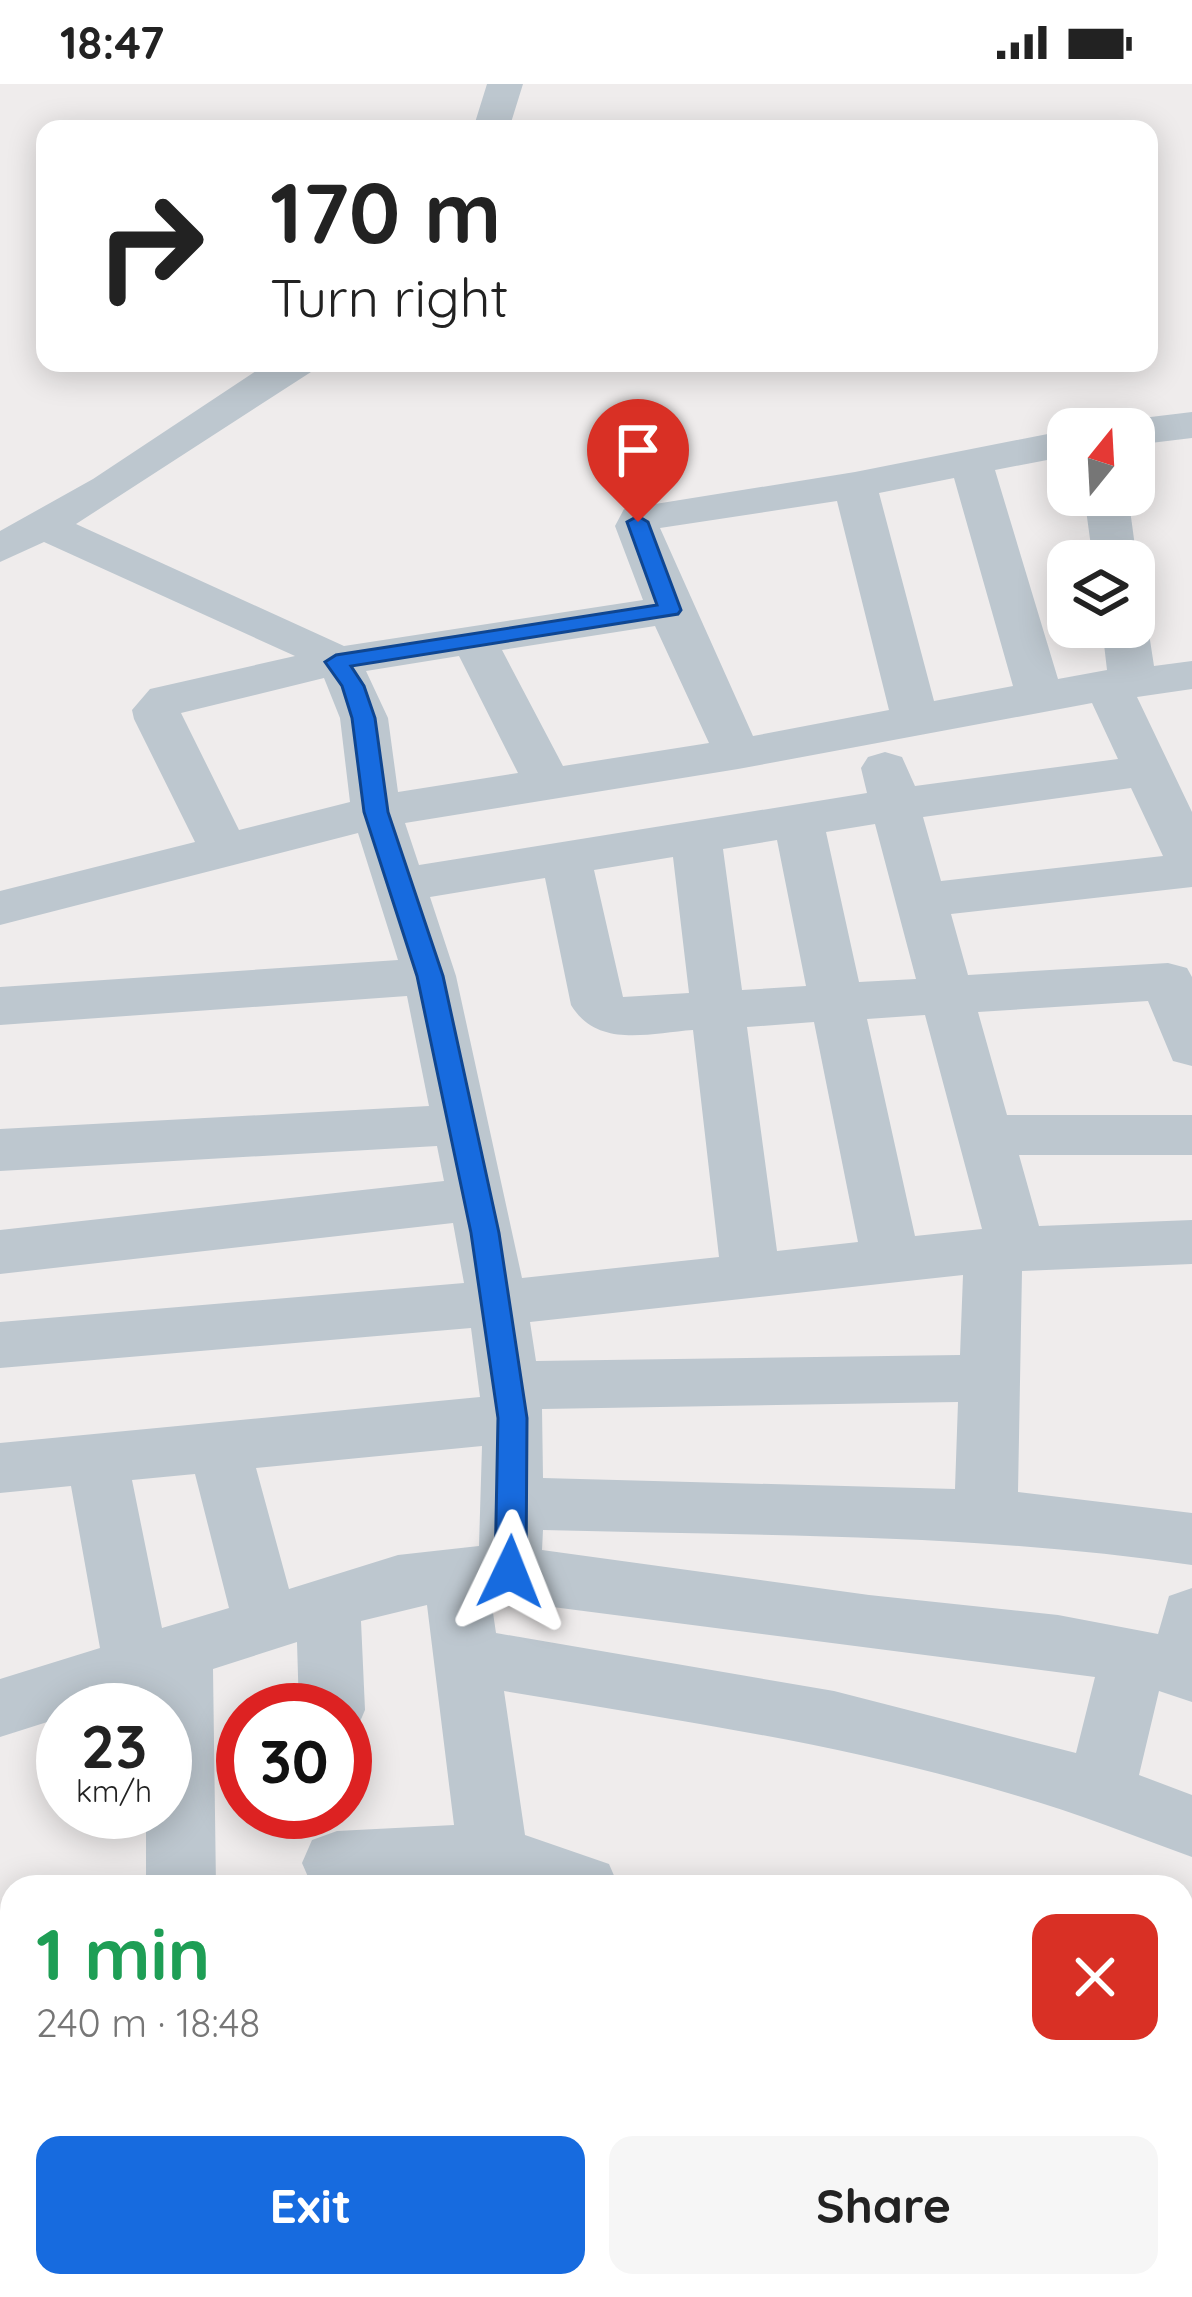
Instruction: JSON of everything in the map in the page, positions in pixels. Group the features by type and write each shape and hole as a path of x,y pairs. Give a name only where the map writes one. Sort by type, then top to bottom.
{"street":[{"path":"494,120 505,84"},
{"path":"23,538 282,372"},
{"path":"1155,429 1192,425"},
{"path":"738,754 670,610 637,526 640,518 855,485 1047,447"},
{"path":"971,460 1039,696"},
{"path":"855,485 895,725 895,805 986,1135 1005,1249 989,1378 986,1516"},
{"path":"23,538 259,619 336,662 353,686 364,718 376,812 430,976 498,1303 510,1402 512,1503 483,1573 466,1656 494,1871 336,1854"},
{"path":"225,852 156,710 167,698 336,662 670,610"},
{"path":"475,642 548,785"},
{"path":"922,900 1192,867 1145,771 1119,683 1122,648"},
{"path":"5,893 225,852 376,812 738,754 1039,696 1192,675"},
{"path":"400,885 895,805 1145,771"},
{"path":"798,820 891,1260"},
{"path":"696,837 751,1276"},
{"path":"566,858 598,1005 620,1019 833,1000 1180,980 1192,1047"},
{"path":"0,1006 430,976"},
{"path":"0,1150 459,1125"},
{"path":"986,1135 1192,1135"},
{"path":"0,1252 478,1199"},
{"path":"0,1345 498,1303 1005,1249 1192,1243"},
{"path":"0,1468 219,1447 510,1402 989,1378"},
{"path":"219,1447 265,1622"},
{"path":"97,1459 158,1657 180,1875"},
{"path":"512,1503 986,1516 1086,1523 1192,1538"},
{"path":"0,1708 398,1582 483,1573 1176,1654 1102,1788"},
{"path":"328,1603 331,1683"},
{"path":"466,1656 860,1724 1102,1788 1192,1826"}],"route":[{"path":"510,1572 513,1418 485,1233 430,976 376,812 364,718 353,686 336,662 670,610 638,522"}]}
